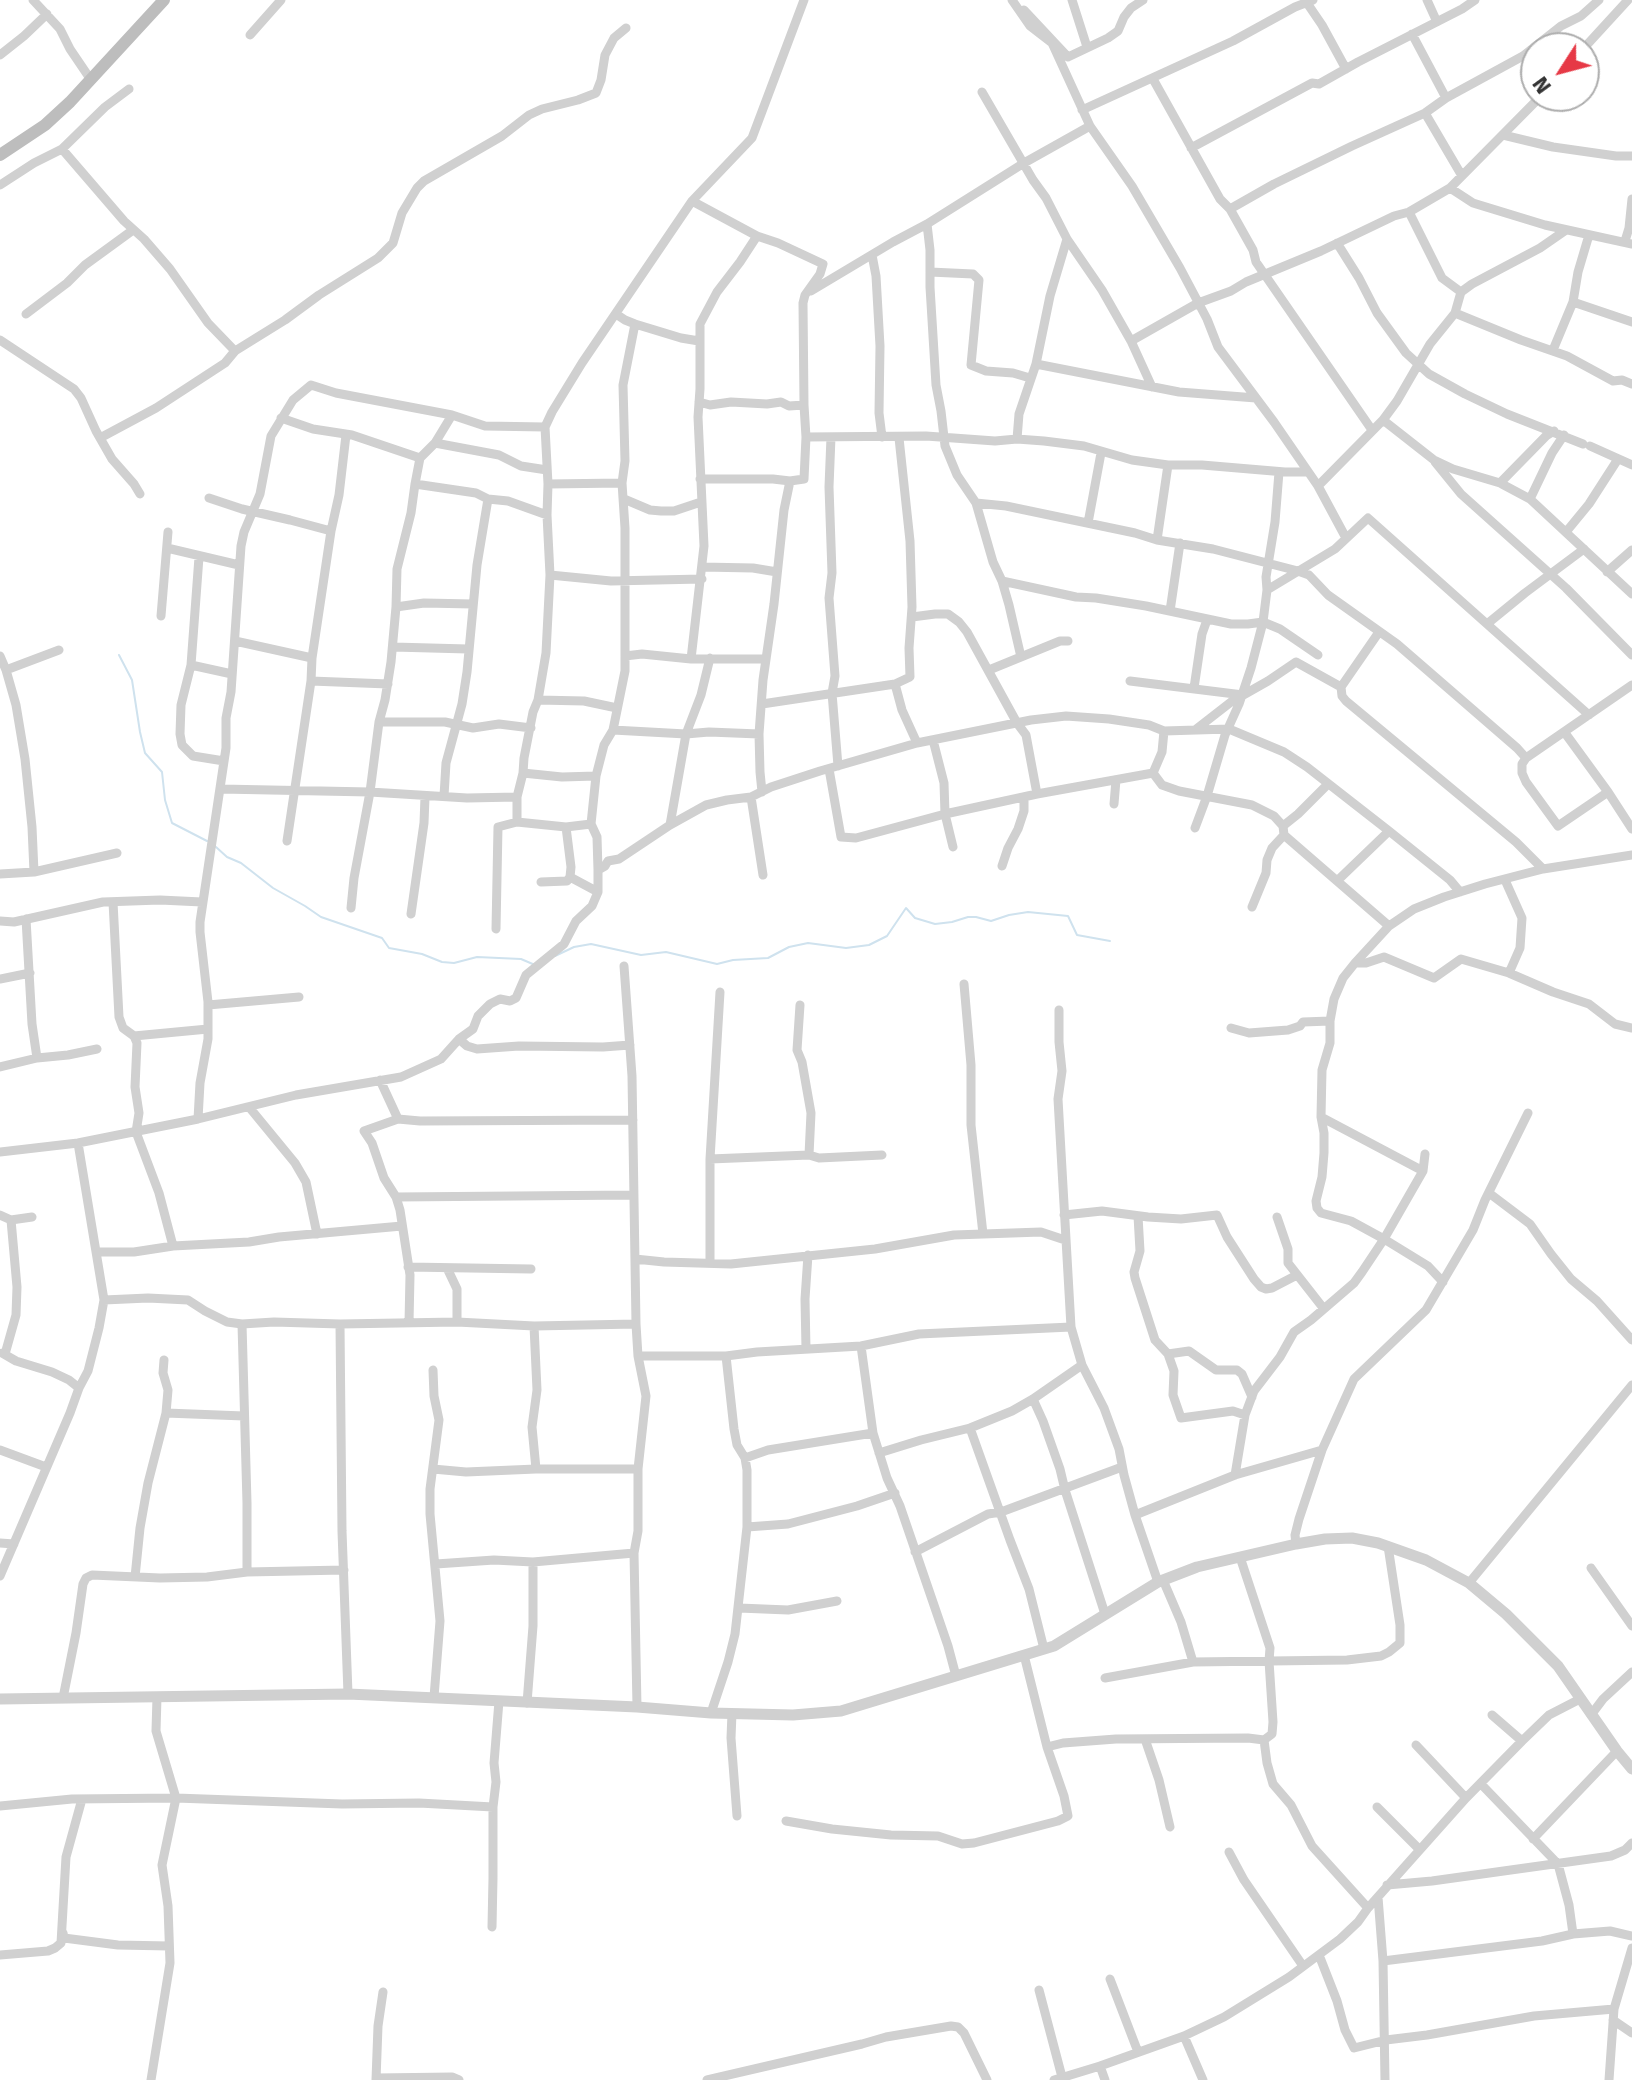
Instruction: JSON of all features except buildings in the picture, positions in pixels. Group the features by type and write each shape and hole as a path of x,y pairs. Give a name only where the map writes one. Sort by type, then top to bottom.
{"main road":[{"path":"0,155 45,125 164,0"}],"street":[{"path":"33,0 60,29 91,80"},
{"path":"250,35 281,0"},
{"path":"517,822 517,797 546,653 550,575 545,427 577,372 692,201 752,138 804,0"},
{"path":"1014,0 1068,57 1118,31 1131,8 1143,0"},
{"path":"1014,0 1030,26 1052,43 1090,126 1132,186 1207,319 1218,347 1318,486 1346,538"},
{"path":"1072,0 1087,47"},
{"path":"1427,0 1437,22"},
{"path":"1191,148 1312,83 1319,84 1437,22 1460,4 1475,0"},
{"path":"1230,209 1274,184 1425,113 1446,98 1523,56 1599,0"},
{"path":"1599,32 1628,0"},
{"path":"1082,110 1310,2 1346,69"},
{"path":"0,55 47,14"},
{"path":"100,438 156,408 225,363 235,351 378,258 393,243 402,213 424,181 502,136 529,115 596,93 605,55 614,38 626,28"},
{"path":"1412,34 1446,98"},
{"path":"1153,79 1220,199 1230,209 1253,250 1256,262 1372,430"},
{"path":"0,185 62,149 105,107 129,89"},
{"path":"982,92 1067,239 1102,290 1131,341 1152,387"},
{"path":"1131,341 1198,303 1409,212 1450,188 1525,112"},
{"path":"1425,113 1462,176"},
{"path":"805,295 1090,126"},
{"path":"1503,135 1553,147 1632,156"},
{"path":"62,149 170,269 208,323 235,351"},
{"path":"1450,188 1473,203 1566,230 1628,242 1632,199"},
{"path":"692,201 757,236 823,264 820,274 805,295 802,327 805,356 804,479 700,479"},
{"path":"1409,212 1442,278 1461,292"},
{"path":"927,224 936,385 945,446 953,467 976,503 993,562 1002,581 1021,657"},
{"path":"26,314 133,230"},
{"path":"1318,486 1383,420 1430,344 1455,313 1461,292 1566,230"},
{"path":"1553,350 1573,302 1589,235"},
{"path":"691,659 704,546 698,417 700,324 709,305 757,236"},
{"path":"1017,439 1019,414 1036,364 1050,296 1067,239"},
{"path":"1337,243 1377,313 1406,353 1429,374 1507,414 1632,465"},
{"path":"872,255 880,346 879,413 882,437"},
{"path":"930,272 973,274 979,280 971,365 986,371 1030,378"},
{"path":"1573,302 1632,322"},
{"path":"1455,313 1553,350 1613,381 1632,384"},
{"path":"616,314 635,324 699,341"},
{"path":"0,1152 78,1143 296,1095 401,1077 441,1059 473,1029 478,1016 490,1004 500,999 510,1001 516,998 526,975 564,944 576,921 592,906 598,892 597,837 591,824 596,776 604,745 613,730 623,688 626,580 622,483 625,461 623,385 635,324"},
{"path":"0,340 74,389 112,459 140,494"},
{"path":"1036,364 1179,392 1256,398"},
{"path":"198,1119 208,1029 200,932 202,902 221,789 239,565 244,532 260,494 271,436 293,400 311,385 336,393 452,415 485,426 545,427"},
{"path":"699,402 710,405 781,402 789,406 804,405"},
{"path":"351,908 379,722 388,684 397,569 420,458 435,443 452,415"},
{"path":"281,418 313,429 352,435 420,458"},
{"path":"1383,420 1434,460 1500,483 1530,499 1632,594"},
{"path":"1500,483 1546,436 1559,433"},
{"path":"1530,499 1559,433"},
{"path":"287,841 346,435"},
{"path":"806,437 1017,439 1084,446 1101,453 1168,465 1220,465 1307,472"},
{"path":"831,437 832,573 829,598 835,676 832,693 834,767 841,837 856,838 945,814 1153,773"},
{"path":"762,704 895,684 910,677 910,541 899,438"},
{"path":"435,443 499,455 521,466 547,470"},
{"path":"1088,523 1101,453"},
{"path":"1566,532 1589,504 1618,459"},
{"path":"1434,460 1461,494 1551,574 1632,655"},
{"path":"1157,540 1168,465"},
{"path":"1195,828 1225,735 1243,695 1263,622 1279,472"},
{"path":"762,792 759,734 784,510 790,481"},
{"path":"548,484 622,483"},
{"path":"415,484 476,493 547,515"},
{"path":"209,498 331,531"},
{"path":"444,796 446,763 462,704 477,565 488,499"},
{"path":"624,499 650,510 661,511 689,508 701,502"},
{"path":"976,503 1006,506 1157,540 1213,549 1309,575 1328,595 1397,644 1526,758"},
{"path":"1267,590 1335,549 1368,518 1589,715"},
{"path":"161,616 168,532"},
{"path":"1170,611 1180,543"},
{"path":"167,548 239,565"},
{"path":"1487,624 1584,549"},
{"path":"1607,572 1632,550"},
{"path":"199,557 191,665 180,718 182,745 193,756 224,761"},
{"path":"702,567 777,572"},
{"path":"550,575 611,581 702,579"},
{"path":"1002,581 1231,624 1263,622 1280,629 1318,655"},
{"path":"396,607 424,603 473,604"},
{"path":"912,617 948,614 967,632 1026,735 1037,794"},
{"path":"1194,688 1207,620"},
{"path":"1379,632 1341,687 1342,696 1516,842 1543,869"},
{"path":"1291,638 1296,662 1341,687"},
{"path":"235,641 312,658"},
{"path":"989,670 1060,641 1068,641"},
{"path":"393,647 468,649"},
{"path":"6,670 59,650"},
{"path":"0,656 16,705 25,759 34,872"},
{"path":"625,656 766,659"},
{"path":"670,825 686,734 701,695 710,658"},
{"path":"1195,730 1296,662"},
{"path":"191,665 232,674"},
{"path":"311,681 388,684"},
{"path":"1130,681 1243,695"},
{"path":"895,684 902,710 917,743"},
{"path":"1608,792 1558,826 1526,782 1522,764 1526,758 1630,690"},
{"path":"538,700 584,701 617,708"},
{"path":"598,870 608,861 619,859 706,805 751,797 771,787 917,743 1066,716 1149,725 1164,731 1229,729 1284,752 1389,831 1450,880 1460,892"},
{"path":"379,722 445,722 473,728 499,724 531,728"},
{"path":"613,730 759,734"},
{"path":"1153,773 1162,752 1164,731"},
{"path":"1565,733 1632,829"},
{"path":"933,740 944,783 945,814 953,847"},
{"path":"523,773 596,776"},
{"path":"1153,773 1162,785 1252,805 1274,816 1283,830 1389,926"},
{"path":"1114,804 1116,780"},
{"path":"1252,907 1266,873 1267,860 1283,830 1328,784"},
{"path":"221,789 370,792 425,797 517,797"},
{"path":"411,914 425,797"},
{"path":"751,797 763,875"},
{"path":"1002,866 1024,811 1024,797"},
{"path":"496,929 498,827 517,822 566,827 591,824"},
{"path":"541,882 567,881 570,877 566,827"},
{"path":"1337,881 1389,831"},
{"path":"0,874 34,872 117,853"},
{"path":"1443,1282 1428,1266 1384,1239 1351,1221 1321,1213 1317,1208 1324,1153 1322,1070 1330,1043 1334,999 1343,978 1389,926 1414,909 1460,892 1543,869 1632,855"},
{"path":"570,877 598,892"},
{"path":"1505,880 1522,918 1520,948 1509,973"},
{"path":"0,921 14,922 113,902 202,902"},
{"path":"113,902 119,1017 123,1028 134,1036 137,1043 135,1087 139,1113 136,1132 159,1193 173,1246"},
{"path":"26,919 37,1058"},
{"path":"1355,963 1384,957 1434,978 1461,959 1509,973 1589,1004 1615,1024 1632,1028"},
{"path":"624,966 633,1120 636,1324 638,1356 646,1396 638,1469 638,1531 634,1553 637,1707"},
{"path":"0,979 30,973"},
{"path":"964,984 971,1065 971,1125 983,1234"},
{"path":"710,1262 710,1159 720,992"},
{"path":"208,1005 299,997"},
{"path":"800,1005 797,1050 811,1113 809,1155"},
{"path":"1059,1010 1062,1071 1058,1099 1071,1327 1082,1365 1104,1408 1119,1449 1135,1515 1160,1581 1181,1622 1193,1662"},
{"path":"1231,1028 1249,1033 1288,1030 1303,1022 1330,1021"},
{"path":"134,1036 208,1029"},
{"path":"459,1039 477,1049 630,1045"},
{"path":"0,1067 97,1049"},
{"path":"380,1080 398,1119"},
{"path":"249,1107 295,1163 306,1182 317,1234"},
{"path":"1296,1544 1297,1525 1322,1450 1354,1379 1426,1310 1473,1230 1528,1113"},
{"path":"1321,1117 1423,1171"},
{"path":"409,1323 408,1267 396,1197 384,1178 379,1159 364,1131 398,1119 633,1120"},
{"path":"0,1576 88,1371 104,1300 78,1143"},
{"path":"1235,1475 1245,1415 1254,1391 1280,1357 1294,1332 1354,1283 1384,1239 1423,1171 1425,1154"},
{"path":"710,1159 882,1155"},
{"path":"1489,1193 1530,1224 1571,1279 1597,1301 1632,1340"},
{"path":"396,1197 634,1195"},
{"path":"1064,1215 1102,1211 1181,1219 1217,1215 1227,1237 1261,1287 1272,1288 1297,1275"},
{"path":"0,1215 11,1220 32,1217"},
{"path":"1138,1216 1140,1251 1135,1278 1155,1340 1168,1354 1174,1371 1173,1395 1181,1418 1233,1411 1245,1415"},
{"path":"1277,1217 1285,1235 1288,1263 1324,1309"},
{"path":"11,1220 17,1287 16,1315 2,1353 16,1361 52,1372 79,1388"},
{"path":"96,1252 134,1252 402,1226"},
{"path":"635,1259 731,1264 875,1249 954,1235 1041,1232 1065,1240"},
{"path":"806,1349 808,1255"},
{"path":"408,1267 531,1269"},
{"path":"447,1268 457,1289 457,1322"},
{"path":"104,1300 188,1300 227,1322 242,1324 636,1324"},
{"path":"242,1324 247,1572"},
{"path":"340,1324 348,1694"},
{"path":"534,1326 537,1390 532,1427 536,1469"},
{"path":"638,1356 726,1356 861,1346 927,1333 1071,1327"},
{"path":"861,1346 873,1433 956,1676"},
{"path":"1168,1354 1189,1351 1216,1370 1237,1370 1242,1374 1252,1397"},
{"path":"711,1713 728,1662 739,1608 747,1527 747,1470 745,1458 737,1445 726,1356"},
{"path":"135,1577 148,1483 166,1413 168,1390 163,1373 164,1360"},
{"path":"879,1453 970,1428 1012,1411 1082,1365"},
{"path":"433,1370 439,1420 430,1514 440,1621 434,1697"},
{"path":"1469,1583 1632,1385"},
{"path":"1033,1399 1060,1469 1105,1614"},
{"path":"166,1413 244,1416"},
{"path":"970,1428 1029,1589 1044,1649"},
{"path":"745,1458 768,1450 873,1433"},
{"path":"0,1450 46,1467"},
{"path":"1135,1515 1235,1475 1322,1450"},
{"path":"915,1552 988,1514 1065,1490 1122,1467"},
{"path":"433,1469 505,1472 638,1469"},
{"path":"747,1527 788,1524 895,1493"},
{"path":"0,1699 348,1694 711,1713 793,1715 841,1711 1044,1649 1160,1581 1197,1567 1296,1544 1352,1538 1388,1546 1426,1560 1469,1583 1506,1614 1558,1666 1632,1769"},
{"path":"0,1543 14,1544"},
{"path":"1105,1678 1193,1662 1347,1660 1381,1656 1400,1643 1388,1546"},
{"path":"436,1564 494,1560 533,1562 634,1553"},
{"path":"1047,1747 1116,1739 1264,1740 1272,1734 1270,1648 1240,1557"},
{"path":"527,1703 533,1626 533,1562"},
{"path":"1591,1568 1632,1626"},
{"path":"63,1698 83,1584 92,1575 207,1577 247,1572 344,1570"},
{"path":"739,1608 788,1610 837,1601"},
{"path":"786,1821 891,1835 938,1836 962,1844 1068,1816 1024,1655"},
{"path":"1591,1715 1632,1672"},
{"path":"151,2080 170,1963 168,1906 162,1865 176,1798 156,1731 157,1697"},
{"path":"1039,1990 1058,2078 1184,2036 1224,2017 1289,1977 1340,1939 1419,1849 1522,1741 1549,1715 1580,1699"},
{"path":"492,1927 494,1763 499,1701"},
{"path":"732,1713 737,1816"},
{"path":"1492,1715 1522,1741"},
{"path":"1145,1739 1170,1827"},
{"path":"1264,1740 1273,1784 1291,1805 1312,1846 1368,1908"},
{"path":"1416,1745 1466,1798"},
{"path":"1533,1839 1617,1751"},
{"path":"1481,1784 1558,1864 1573,1934"},
{"path":"0,1806 82,1799 176,1798 493,1807"},
{"path":"0,1955 55,1948 61,1941 66,1857 82,1799"},
{"path":"1377,1807 1419,1849"},
{"path":"1387,1885 1611,1856 1632,1843"},
{"path":"1229,1852 1244,1880 1303,1966"},
{"path":"1378,1897 1383,1961 1385,2080"},
{"path":"62,1929 64,1938 118,1945 169,1946"},
{"path":"1383,1961 1542,1941 1573,1934 1610,1931 1632,1936"},
{"path":"1609,2080 1613,2014 1632,1948"},
{"path":"1319,1955 1354,2048 1534,2016 1613,2014 1632,2033"},
{"path":"1110,1979 1138,2052"},
{"path":"383,1992 376,2079 452,2077 459,2080"},
{"path":"707,2080 886,2037 951,2026 958,2027 964,2033 987,2080"},
{"path":"1184,2036 1203,2080"},
{"path":"1100,2066 1105,2080"}],"waterway":[{"path":"119,655 132,680 145,753 162,772 165,800 172,823 207,841"},
{"path":"216,847 273,888 321,917 382,938 389,948 422,954 442,962 454,963 477,957 521,959 535,965"},
{"path":"555,956 574,947 591,944 641,955 666,952 717,964 768,958 789,947 808,943 846,948 869,945 887,936 906,908 915,918 935,924 968,917 991,921 1028,912 1068,916 1077,935 1110,941"}]}
